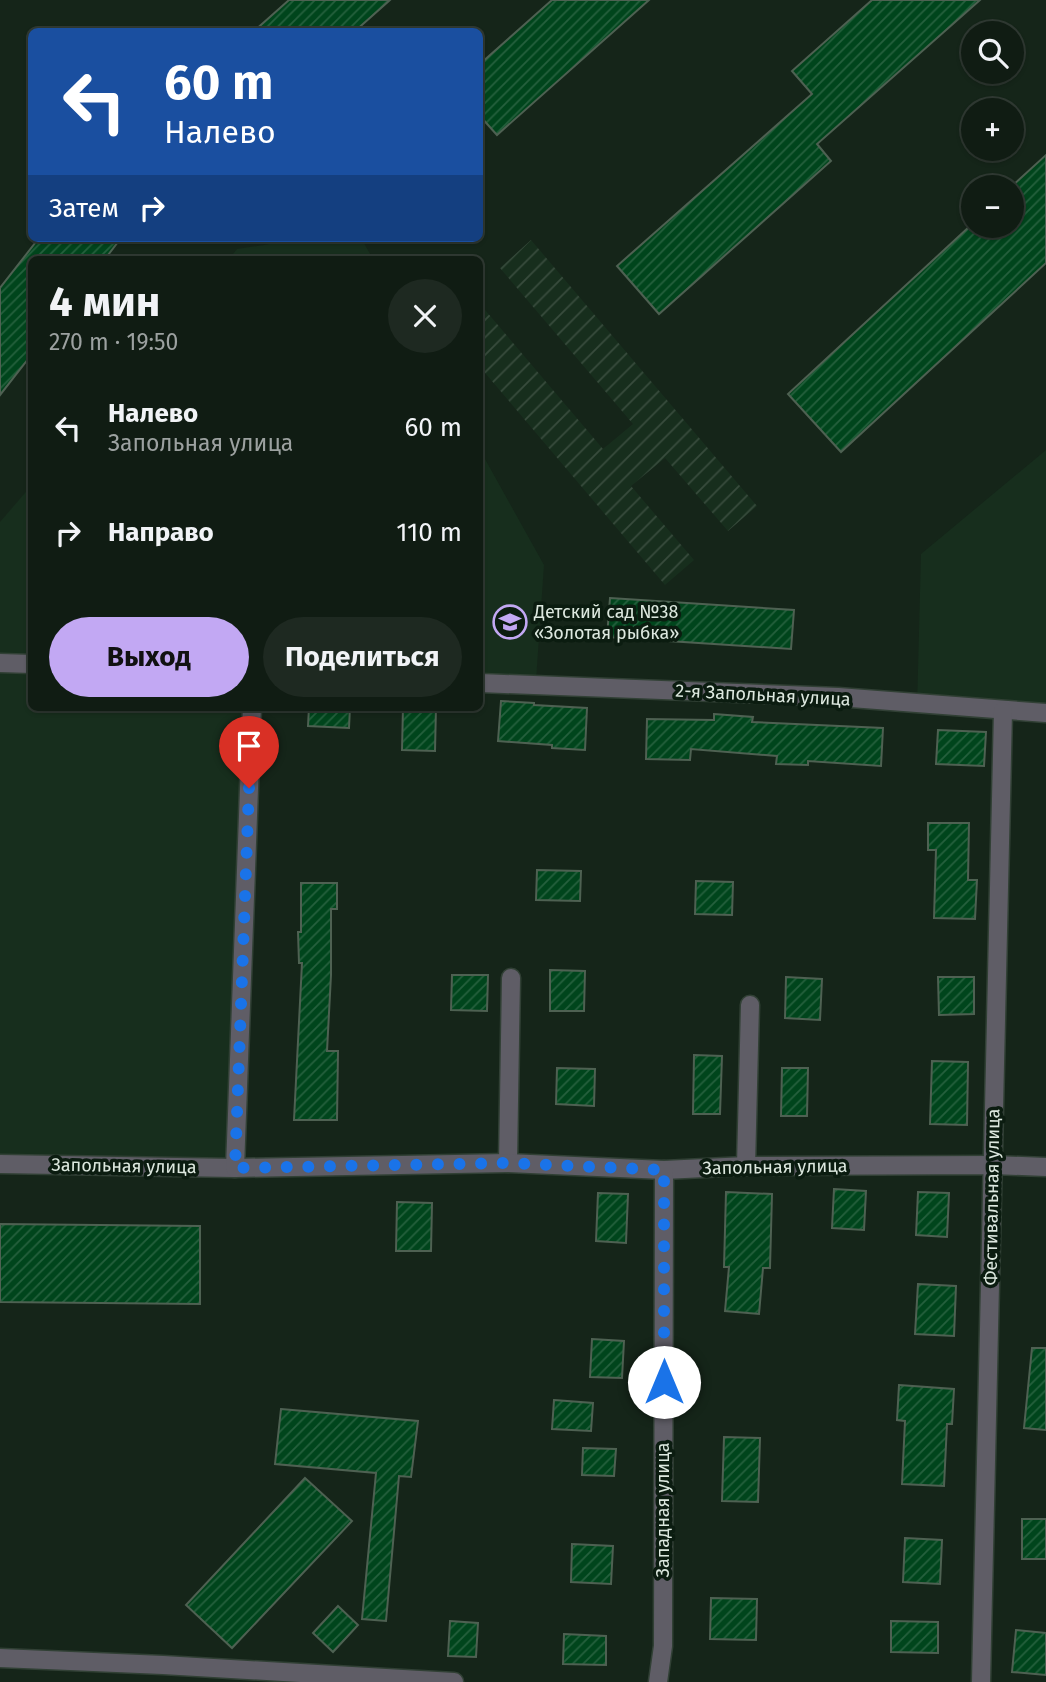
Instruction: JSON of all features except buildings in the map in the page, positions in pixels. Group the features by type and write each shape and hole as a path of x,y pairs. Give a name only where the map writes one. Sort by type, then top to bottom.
{"street":[{"path":"0,663 28,664"},
{"name":"2-я Запольная улица","path":"483,683 838,697 1046,713"},
{"path":"235,1168 252,711"},
{"name":"Фестивальная улица","path":"981,1682 1003,711"},
{"path":"508,1163 511,978"},
{"path":"746,1167 750,1005"},
{"name":"Запольная улица","path":"0,1164 235,1168 508,1163 664,1170 993,1165 1046,1167"},
{"name":"Западная улица","path":"658,1682 663,1646 664,1170"},
{"path":"0,1658 163,1665 224,1676 454,1682"}],"shaded area":[{"path":"531,240 757,506 728,531 665,458 631,486 694,560 665,585 483,371 483,308 603,449 633,424 500,268"},
{"path":"283,242 363,242 371,256 231,256 237,249"},
{"path":"1046,450 1046,711 917,708 921,554"},
{"name":"Детский сад №38 «Золотая рыбка»","path":"483,455 544,565 536,681 483,678"},
{"path":"28,489 28,659 0,658 0,522"},
{"path":"0,666 28,668 28,711 245,711 230,1168 0,1163"}],"place":[{"name":"Детский сад №38 «Золотая рыбка»","path":"510,622"}],"route":[{"path":"249,788 235,1168 508,1163 664,1170 664,1382"}]}
